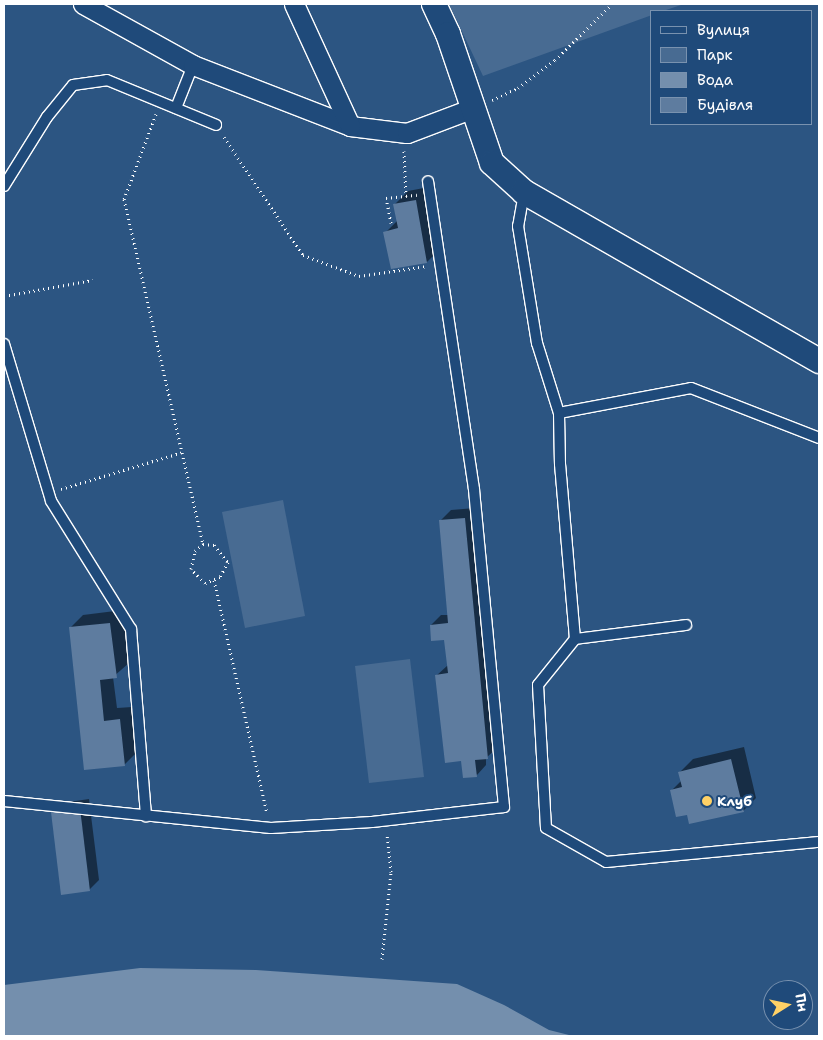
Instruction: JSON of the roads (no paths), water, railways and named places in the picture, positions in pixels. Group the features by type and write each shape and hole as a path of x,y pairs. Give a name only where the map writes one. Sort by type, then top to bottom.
{"street":[{"path":"83,4 193,65 350,126 408,133 473,108"},
{"path":"294,4 350,126"},
{"path":"434,4 492,162 524,192 819,361"}],"lane":[{"path":"176,108 193,65"},
{"path":"4,186 9,167 73,85 107,80 216,125"},
{"path":"4,801 271,828 386,821 504,807 474,489 428,181"},
{"path":"524,192 518,226 537,343 558,412 560,464 575,638 538,685 546,828 606,862 819,842"},
{"path":"4,344 51,501 131,629 146,816"},
{"path":"558,412 691,388 819,438"},
{"path":"575,638 686,625"}],"water":[{"path":"140,968 256,970 457,984 504,1005 549,1030 573,1036 4,1036 4,985"}],"place":[{"name":"Клуб","path":"707,801"}]}
